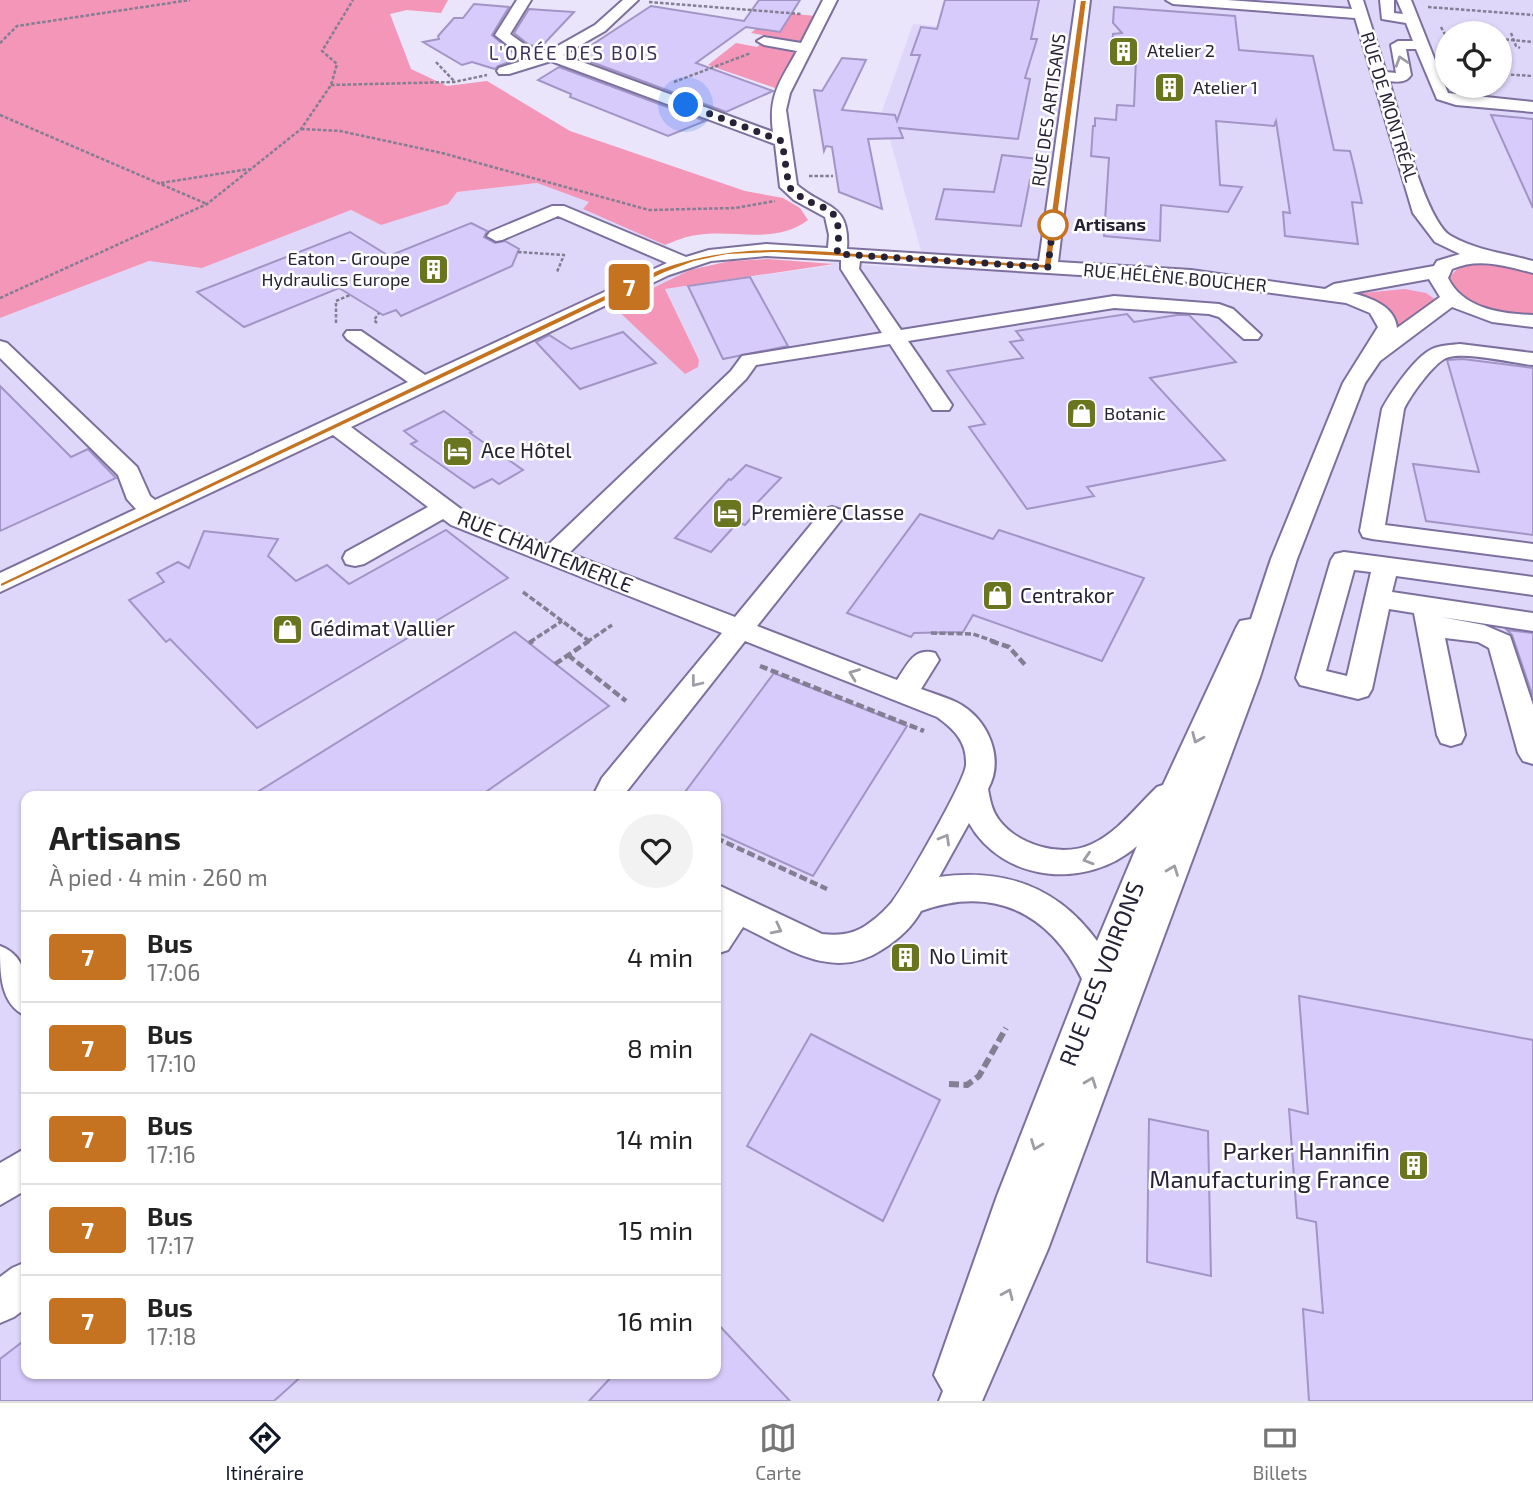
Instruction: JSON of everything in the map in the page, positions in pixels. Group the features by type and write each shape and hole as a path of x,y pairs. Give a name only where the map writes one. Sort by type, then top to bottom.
{"street":[{"path":"524,0 502,35 523,50 551,55 782,141"},
{"path":"504,71 551,55 600,28 631,0"},
{"path":"830,0 779,102 788,184 799,195 826,209 837,219 850,270 941,405"},
{"name":"RUE DES ARTISANS","path":"1048,267 1083,0"},
{"path":"1173,0 1358,7"},
{"path":"1387,0 1387,16 1412,20"},
{"path":"1404,0 1440,91 1445,97 1533,107"},
{"name":"RUE DE MONTRÉAL","path":"1358,7 1422,213 1441,238 1482,257"},
{"path":"764,41 805,48"},
{"path":"1380,76 1399,78 1404,75 1398,45 1422,46"},
{"path":"496,236 558,210 683,263"},
{"name":"RUE DE MONTRÉAL","path":"1422,213 1418,228 1440,270 1438,282 1449,295"},
{"name":"RUE HÉLÈNE BOUCHER","path":"0,583 683,263 709,256 746,251 844,254 1199,277 1304,290 1357,300 1380,312 1388,327 1373,356"},
{"path":"1482,257 1533,267"},
{"name":"RUE HÉLÈNE BOUCHER","path":"1304,290 1363,286 1440,270 1457,260 1482,257"},
{"name":"RUE HÉLÈNE BOUCHER","path":"1363,286 1403,285 1449,295 1471,309 1506,319"},
{"name":"RUE DES VOIRONS","path":"960,1401 1028,1249 1246,677 1284,559 1357,375 1373,356 1431,318 1449,295"},
{"path":"552,556 739,375 749,360 1114,302 1212,309 1226,313 1251,335"},
{"path":"1506,319 1533,321"},
{"name":"RUE DES VOIRONS","path":"1346,403 1383,365 1424,337 1461,323 1506,319"},
{"path":"354,335 424,384"},
{"path":"0,347 129,472 139,499 153,511"},
{"path":"1533,359 1460,351 1447,351 1433,356 1393,410 1372,531 1533,552"},
{"name":"RUE CHANTEMERLE","path":"333,425 443,509 473,526 947,710 972,731 982,758 979,778 909,901 895,922 872,940 861,946 840,950 819,948 726,903"},
{"path":"355,558 443,509"},
{"path":"610,791 738,628 832,514"},
{"name":"RUE DES VOIRONS","path":"947,1401 1001,1237 1099,978 1226,672 1284,559"},
{"path":"1385,566 1357,689 1310,678 1344,560 1529,586 1533,610"},
{"path":"1378,598 1494,637 1503,646 1533,753"},
{"path":"1428,616 1533,622"},
{"path":"1428,616 1451,735"},
{"path":"903,693 925,660"},
{"path":"973,790 982,821 1007,847 1032,858 1072,863 1090,859 1112,848 1177,786"},
{"path":"909,901 954,887 987,887 1020,896 1050,912 1066,926 1080,941 1099,978"},
{"path":"721,922 726,903"},
{"path":"0,961 21,992"},
{"path":"0,1186 21,1171"},
{"path":"0,1303 21,1286"}],"path":[{"path":"0,43 17,26 190,0"},
{"path":"0,298 208,204 301,129 331,85 337,64 322,51 353,0"},
{"path":"631,0 822,15"},
{"path":"1425,0 1428,7 1533,15"},
{"path":"1512,36 1520,48"},
{"path":"1513,40 1533,41"},
{"path":"650,92 708,66 780,44"},
{"path":"436,62 454,82"},
{"path":"331,85 454,82 504,71"},
{"path":"1512,75 1533,76"},
{"path":"0,115 208,204"},
{"path":"301,129 340,131 442,153 649,210 735,208 799,195"},
{"path":"160,183 251,169"},
{"path":"518,252 564,255 557,272"},
{"path":"350,295 336,300 336,322 354,335"},
{"path":"523,592 589,641"},
{"path":"529,643 562,621"},
{"path":"555,664 612,625"},
{"path":"931,633 973,634 1009,647 1027,667"},
{"path":"568,655 626,701"},
{"path":"760,666 924,731"},
{"path":"721,840 827,890"},
{"path":"949,1084 967,1085 979,1076 1006,1028"}],"shaded area":[{"path":"0,0 448,0 441,13 407,10 390,14 411,69 447,86 487,81 570,131 745,191 783,198 800,208 808,220 782,232 697,235 665,245 583,209 589,202 537,183 457,192 448,204 381,225 351,210 202,268 149,261 0,318"},
{"path":"997,0 1533,0 1533,1401 0,1401 0,318 149,261 202,268 351,210 381,225 457,192 537,183 590,202 583,209 665,245 704,266 690,270 615,307 699,360 665,289 833,265 830,262 917,269 921,251 882,111 913,24 990,30"},
{"path":"774,12 816,16 778,89 708,65 736,43 757,47 769,36 751,33"},
{"path":"768,259 834,264 665,289 699,360 698,367 685,374 614,307 690,270 730,261"},
{"path":"1473,264 1495,264 1533,274 1533,314 1497,311 1461,296 1450,277 1457,269"},
{"path":"1405,289 1426,293 1436,300 1400,330 1352,294"}],"building":[{"path":"759,0 800,0 780,32 746,27 696,63 773,91 726,112 575,56 651,6 744,21"},
{"path":"945,0 1039,0 1031,39 1037,39 1025,78 1030,79 1018,139 899,128 903,138 868,139 882,209 839,192 832,147 826,146 824,151 814,90 822,91 842,58 866,60 842,110 895,115 897,121 920,55 911,55 921,27 937,29"},
{"path":"474,4 509,7 492,35 516,55 524,57 495,69 472,62 462,65 423,42 439,39 438,36 454,18 463,18"},
{"path":"1114,7 1235,16 1239,50 1313,56 1334,150 1350,151 1354,167 1362,203 1352,202 1358,244 1285,236 1283,212 1290,213 1276,121 1274,126 1216,121 1220,185 1242,187 1228,212 1161,205 1160,241 1104,236 1109,158 1091,156 1093,126 1095,118 1116,120 1117,105 1134,106 1136,59 1111,56 1113,34 1122,33 1113,23"},
{"path":"529,9 574,12 541,47 529,45 514,33"},
{"path":"559,67 705,121 668,136 570,97 571,94 538,80"},
{"path":"1491,115 1533,119 1533,208"},
{"path":"1002,155 1038,159 1035,180 1030,180 1021,226 936,219 944,189 994,192"},
{"path":"471,223 487,231 484,237 495,243 505,241 519,249 512,266 401,316 396,310 383,315 339,288 244,327 197,292 350,232 389,256"},
{"path":"750,277 788,346 723,359 688,286"},
{"name":"Botanic","path":"1127,314 1134,322 1189,315 1236,362 1150,378 1225,460 1087,487 1094,496 1027,509 969,427 985,424 947,371 1023,358 1010,342 1023,340 1016,331"},
{"path":"623,332 656,363 580,389 536,342 549,335 571,349"},
{"path":"1463,359 1533,368 1533,535 1426,521 1413,464 1479,472 1447,360"},
{"path":"0,386 71,457 88,449 116,478 0,531"},
{"name":"Ace Hôtel","path":"444,411 523,470 499,484 492,479 474,488 411,444 417,441 404,431"},
{"name":"Première Classe","path":"746,465 781,478 755,505 761,507 745,525 738,522 711,552 675,538 729,479"},
{"name":"Centrakor","path":"920,514 993,539 999,530 1144,578 1102,661 973,615 963,632 914,633 911,637 847,613"},
{"name":"Gédimat Vallier","path":"446,530 508,578 257,728 170,639 166,642 129,600 164,582 157,573 178,562 189,568 204,531 278,539 268,556 296,581 327,565 349,584"},
{"path":"1507,630 1533,633 1533,697 1512,635"},
{"path":"515,632 609,706 487,791 259,791"},
{"path":"774,673 907,726 813,876 721,834 721,791 686,791"},
{"name":"Parker Hannifin Manufacturing France","path":"1299,996 1533,1040 1533,1401 1309,1401 1303,1309 1323,1313 1316,1222 1297,1218 1289,1109 1308,1114"},
{"path":"811,1034 940,1100 883,1221 747,1146"},
{"path":"1149,1119 1208,1131 1211,1276 1147,1262"},
{"path":"721,1327 790,1401 589,1401 609,1379 721,1379"},
{"path":"21,1343 21,1379 298,1379 274,1401 0,1401 0,1359"}],"bus line":[{"name":"7","path":"0,583 349,417 440,377 662,271 692,260 727,253 774,250 1048,267 1083,0"}],"place":[{"name":"Atelier 2","path":"1124,51"},
{"name":"Atelier 1","path":"1170,88"},
{"name":"Artisans","path":"1053,225"},
{"name":"Eaton - Groupe Hydraulics Europe","path":"433,269"},
{"name":"Botanic","path":"1081,414"},
{"name":"Ace Hôtel","path":"458,451"},
{"name":"Première Classe","path":"728,513"},
{"name":"Centrakor","path":"997,596"},
{"name":"Gédimat Vallier","path":"287,629"},
{"name":"No Limit","path":"906,957"},
{"name":"Parker Hannifin Manufacturing France","path":"1413,1166"}],"district":[{"name":"L'ORÉE DES BOIS","path":"574,53"}],"route":[{"path":"686,105 782,141 789,187 826,209 837,219 840,226 837,254 1048,267 1053,225"}]}
